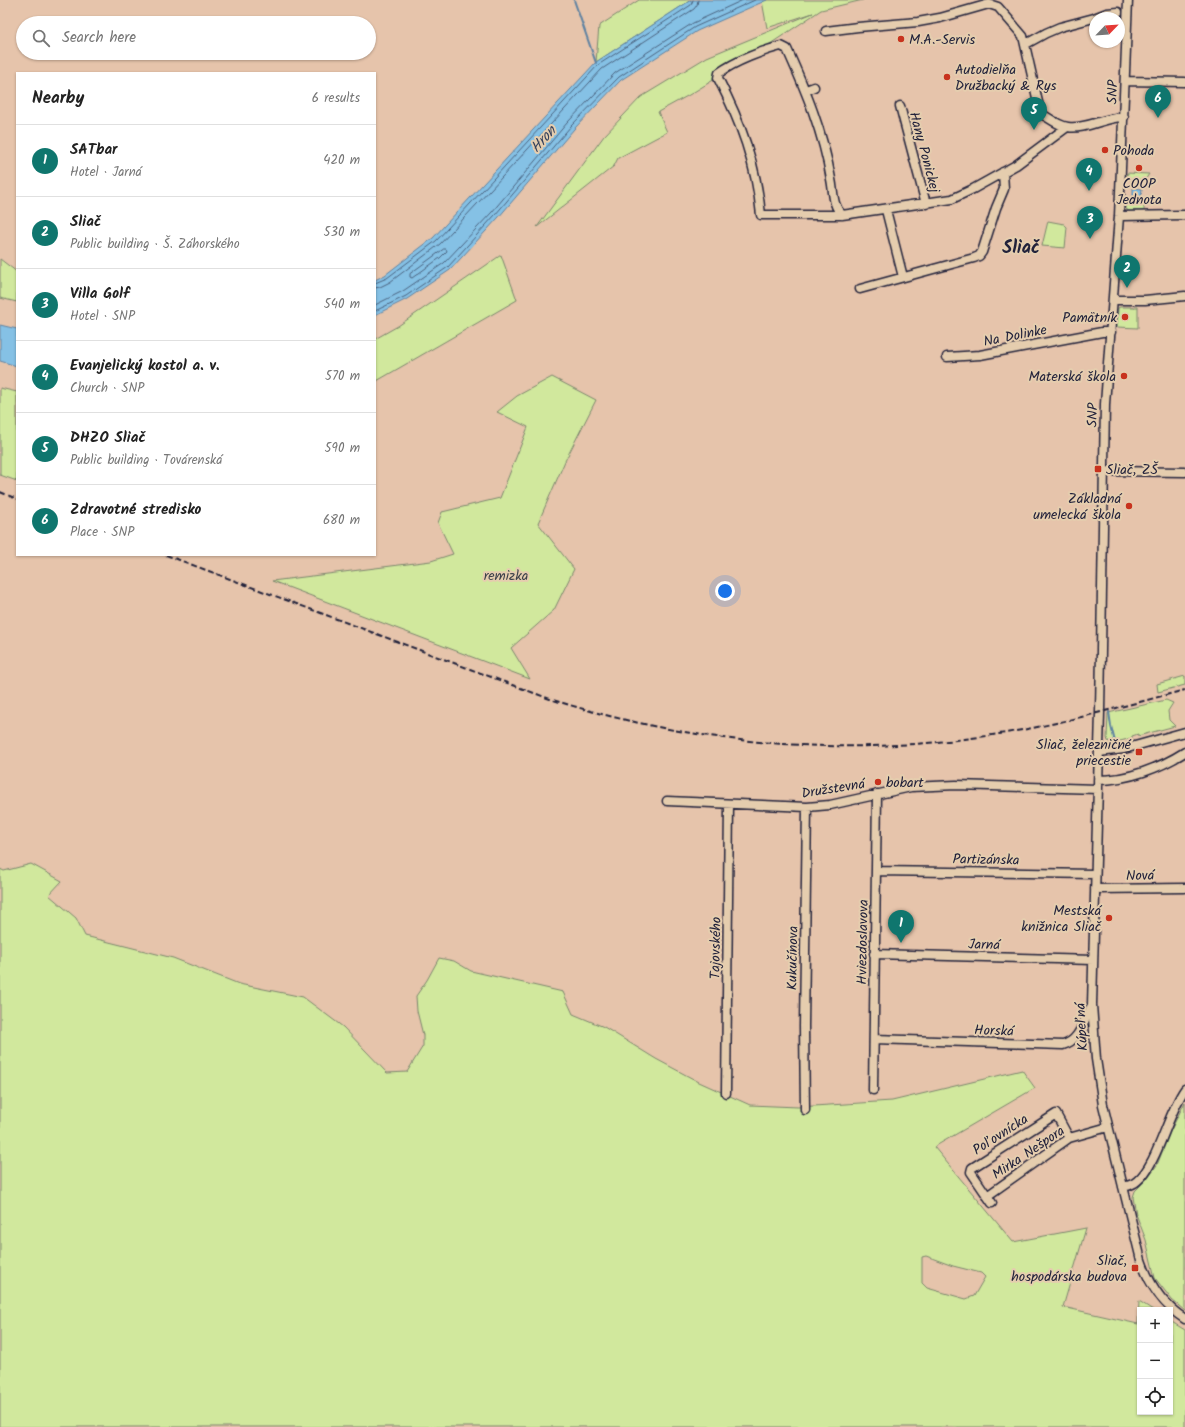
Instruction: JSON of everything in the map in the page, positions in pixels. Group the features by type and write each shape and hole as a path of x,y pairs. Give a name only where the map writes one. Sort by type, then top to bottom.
{"street":[{"name":"SNP","path":"1100,712 1105,404 1119,216 1128,0"},
{"path":"826,31 918,22 940,18 989,4 998,7 1023,36 1040,111 1042,114 1066,127 1081,126 1124,116"},
{"path":"1026,44 1060,27 1089,19"},
{"path":"842,215 835,207 824,147 810,88 786,49 781,46 771,48 738,62 719,73 718,78 737,117 746,143 756,179 761,215 842,215 945,201 958,197 1003,172 1025,158 1066,127"},
{"path":"1125,81 1185,82"},
{"name":"Hany Ponickej","path":"900,106 926,204"},
{"path":"860,289 980,256 996,208 1004,190 1003,172"},
{"path":"886,210 903,277"},
{"path":"1119,216 1185,215"},
{"path":"1113,300 1145,300 1185,296"},
{"name":"Na Dolinke","path":"947,357 980,355 1090,334 1110,332"},
{"path":"1104,471 1185,472"},
{"name":"Kúpeľná","path":"1100,712 1092,1006 1099,1083 1108,1127 1139,1252 1147,1275 1162,1299 1185,1319"},
{"path":"1099,752 1124,749 1185,732"},
{"path":"1098,780 1130,776 1172,760 1185,752"},
{"name":"Družstevná","path":"667,802 807,807 830,805 911,787 936,785 1098,789"},
{"name":"Hviezdoslavova","path":"873,1090 877,794"},
{"name":"Tajovského","path":"726,1093 729,804"},
{"name":"Kukučínova","path":"805,1110 804,1026 807,807"},
{"name":"Partizánska","path":"876,871 1095,874"},
{"name":"Nová","path":"1095,889 1185,888"},
{"name":"Jarná","path":"874,954 1093,960"},
{"name":"Horská","path":"874,1039 1063,1045 1070,1043 1076,1038 1092,1006"},
{"path":"1123,1187 1136,1182 1145,1170 1155,1153 1176,1102 1185,1089"},
{"name":"Poľovnícka","path":"992,1203 971,1172 972,1168 1056,1114 1069,1138"},
{"name":"Mirka Nešpora","path":"987,1196 1069,1138 1108,1127"}],"green space":[{"path":"639,0 691,0 596,62 599,26"},
{"path":"863,0 821,10 749,58 689,95 658,112 667,132 618,158 614,166 537,227 604,136 641,97 707,57 813,13 767,28 762,1"},
{"path":"1127,173 1149,174 1145,180 1127,179"},
{"path":"1126,202 1144,206 1144,211 1129,211 1126,209"},
{"path":"1048,221 1064,224 1067,227 1065,248 1042,246"},
{"path":"501,255 517,300 376,381 376,338 398,326"},
{"path":"0,259 16,271 16,302 0,298"},
{"path":"1138,307 1138,328 1117,327 1118,308"},
{"name":"remizka","path":"552,377 596,400 565,461 538,523 574,569 554,610 511,648 530,679 272,581 431,561 453,554 438,523 442,512 500,498 528,427 497,412 517,396"},
{"path":"0,388 16,392 16,481 0,475"},
{"path":"1185,676 1185,685 1158,692 1157,684"},
{"path":"1166,700 1173,703 1168,711 1169,720 1175,726 1138,736 1138,734 1132,736 1132,738 1112,743 1108,741 1108,713"},
{"path":"31,864 62,881 49,895 76,918 85,936 173,958 239,984 303,997 343,1027 387,1073 407,1072 423,1046 423,1035 417,1011 416,996 439,958 454,961 471,971 563,992 573,1014 604,1027 656,1059 699,1082 750,1105 798,1107 892,1101 1022,1070 1035,1088 934,1147 1013,1242 1086,1228 1063,1307 1137,1324 1137,1415 1173,1415 1173,1323 1185,1330 1185,1427 0,1427 0,869 4,871","holes":["926,1256 953,1266 981,1273 985,1277 974,1296 966,1299 927,1288 922,1283 922,1257"]},
{"path":"1185,1102 1185,1311 1172,1300 1155,1278 1146,1240 1136,1214 1133,1197 1135,1191 1146,1180 1157,1165 1171,1130"},
{"path":"1139,1301 1148,1307 1139,1307"}],"water":[{"name":"Hron","path":"691,0 767,0 697,31 621,80 574,129 498,218 450,270 407,299 376,314 376,280 385,275 433,238 596,62"},
{"path":"1133,188 1142,189 1141,197 1133,196"},
{"path":"0,325 16,329 16,366 0,361"}],"waterway":[{"path":"574,0 596,63"},
{"path":"1109,712 1115,742"}],"railway":[{"path":"0,492 16,499"},
{"path":"169,556 550,699 605,715 716,737 772,743 829,746 886,746 942,742 1023,730 1185,690"}],"place":[{"name":"M.A.-Servis","path":"901,39"},
{"name":"Autodielňa Družbacký & Rys","path":"947,77"},
{"name":"Zdravotné stredisko","path":"1158,118"},
{"name":"DHZO Sliač","path":"1034,130"},
{"name":"Pohoda","path":"1105,150"},
{"name":"COOP Jednota","path":"1139,168"},
{"name":"Evanjelický kostol a. v.","path":"1089,191"},
{"name":"Villa Golf","path":"1090,239"},
{"name":"Sliač","path":"1127,288"},
{"name":"Pamätník","path":"1125,317"},
{"name":"Materská škola","path":"1124,376"},
{"name":"Sliač, ZŠ","path":"1098,469"},
{"name":"Základná umelecká škola","path":"1129,506"},
{"name":"Sliač, železničné priecestie","path":"1139,752"},
{"name":"bobart","path":"878,782"},
{"name":"Mestská knižnica Sliač","path":"1109,918"},
{"name":"SATbar","path":"901,943"},
{"name":"Sliač, hospodárska budova","path":"1135,1268"}],"district":[{"name":"Sliač","path":"1021,247"}]}
